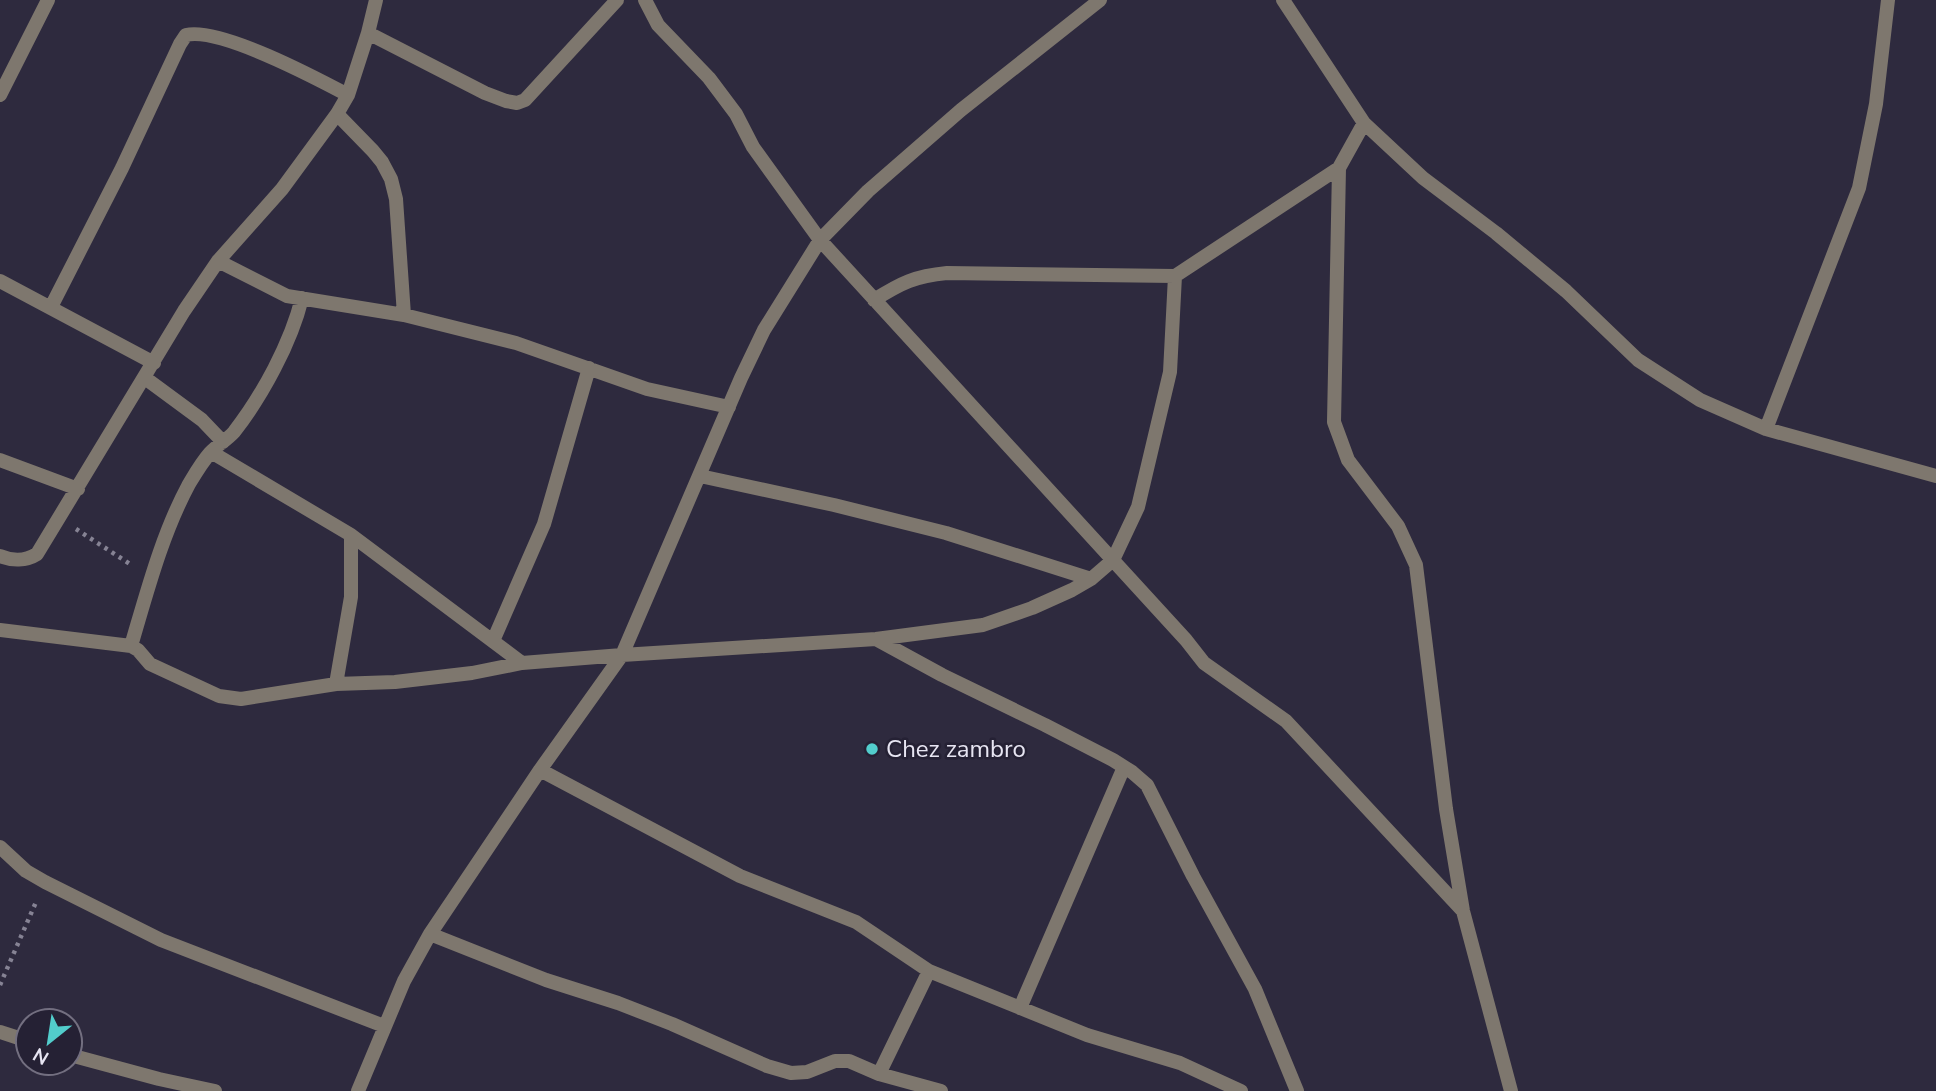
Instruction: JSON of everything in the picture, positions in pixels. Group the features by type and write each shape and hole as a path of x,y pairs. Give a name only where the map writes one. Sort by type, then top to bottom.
{"street":[{"path":"0,95 48,0"},
{"path":"0,556 19,559 31,558 37,554 184,312 219,261 282,189 337,114 348,95 376,0"},
{"path":"368,33 485,93 517,103 525,100 617,0"},
{"path":"645,0 658,25 709,78 736,114 753,147 820,240 1186,640 1204,663 1286,721 1462,911"},
{"path":"358,1091 404,981 430,934 540,770 622,655 764,330 820,240 868,191 961,110 1100,0"},
{"path":"1283,0 1364,123 1423,178 1496,233 1566,291 1638,360 1700,400 1766,429 1936,476"},
{"path":"1766,429 1859,188 1876,104 1888,0"},
{"path":"51,307 186,35 195,33 211,36 254,50 348,95"},
{"path":"337,114 373,151 391,179 396,199 404,315"},
{"path":"874,300 898,285 923,275 947,273 1175,276 1339,168 1364,123"},
{"path":"1339,168 1334,422 1348,460 1398,526 1416,565 1446,809 1462,911 1511,1091"},
{"path":"219,261 287,296 404,315 516,343 647,389 729,407"},
{"path":"0,631 131,646 150,664 219,696 252,698 336,684 408,681 472,673 522,663 876,639 983,625 1032,608 1072,590 1091,579 1112,560 1138,507 1170,372 1175,276"},
{"path":"0,281 154,363"},
{"path":"131,646 152,578 189,484 211,452 236,429 280,359 302,298"},
{"path":"493,641 544,524 589,368"},
{"path":"145,378 202,420 223,442"},
{"path":"211,452 351,535 522,663"},
{"path":"0,460 78,489"},
{"path":"700,476 946,533 1091,579"},
{"path":"336,684 351,597 351,535"},
{"path":"876,639 1124,767 1147,785 1255,989 1297,1091"},
{"path":"1020,1008 1124,767"},
{"path":"540,770 740,876 856,922 929,971 1087,1035 1180,1063 1241,1091"},
{"path":"0,847 26,871 45,882 161,940 384,1026"},
{"path":"430,934 546,980 672,1024 767,1066 791,1073 807,1072 835,1061 849,1061 879,1074 941,1091"},
{"path":"879,1074 929,971"},
{"path":"84,1059 215,1091"}],"path":[{"path":"59,517 152,578"},
{"path":"0,985 45,882"}],"place":[{"name":"Chez zambro","path":"872,749"}]}
